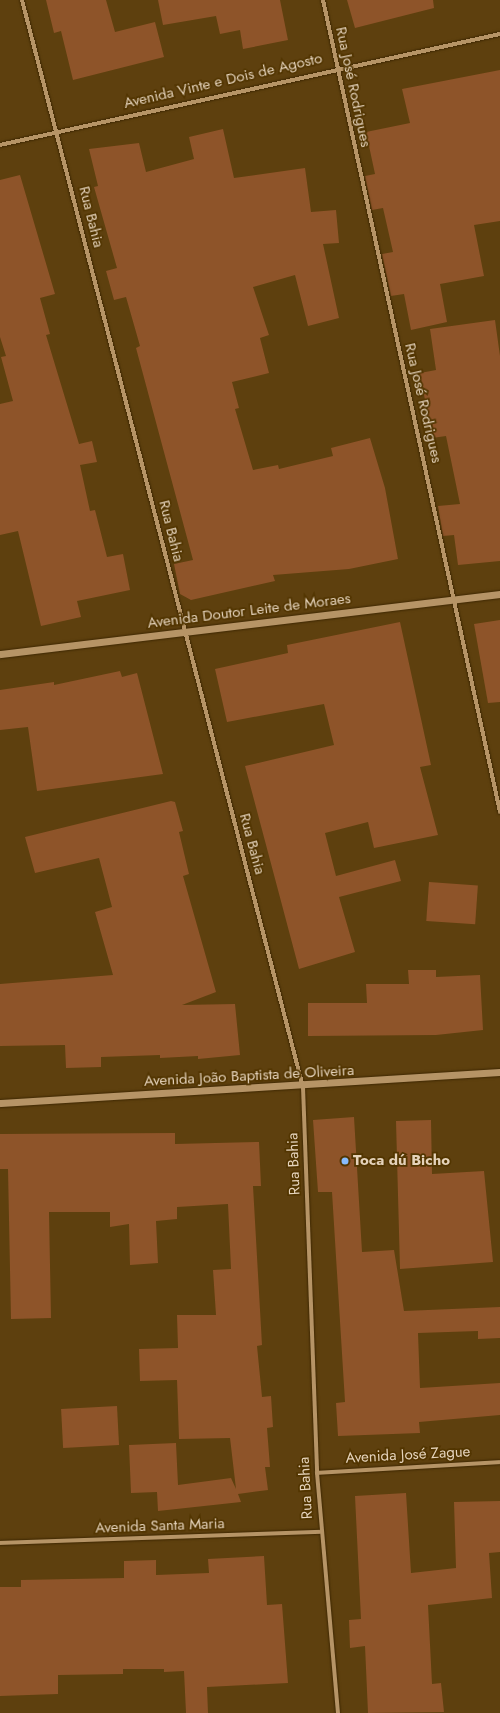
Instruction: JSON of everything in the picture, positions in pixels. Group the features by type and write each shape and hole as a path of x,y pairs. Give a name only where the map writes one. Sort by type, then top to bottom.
{"street":[{"name":"Rua Bahia","path":"22,0 58,132 184,632 303,1087 320,1532 338,1713"},
{"name":"Rua José Rodrigues","path":"323,0 336,68 455,600 500,812"},
{"name":"Avenida Vinte e Dois de Agosto","path":"0,145 336,68 500,34"},
{"name":"Avenida Doutor Leite de Moraes","path":"0,654 500,594"},
{"name":"Avenida João Baptista de Oliveira","path":"0,1103 303,1087 500,1072"},
{"name":"Avenida José Zague","path":"317,1473 500,1462"},
{"name":"Avenida Santa Maria","path":"0,1543 320,1532"}],"building":[{"path":"46,0 106,0 115,32 155,22 164,57 73,80 61,31 54,33"},
{"path":"158,0 280,0 288,40 243,49 240,30 220,34 216,16 163,25"},
{"path":"347,0 433,0 434,8 355,28"},
{"path":"500,70 500,221 474,225 484,276 440,284 447,322 411,330 404,294 391,296 382,254 393,252 383,208 372,210 365,176 375,174 366,132 410,123 402,89"},
{"path":"223,129 234,178 305,168 311,212 336,210 339,243 323,244 339,318 308,326 295,275 253,287 269,335 260,338 269,373 232,382 239,408 235,409 253,470 278,465 279,469 333,456 331,448 370,438 385,488 398,559 349,569 273,575 275,581 191,600 180,594 174,564 193,560 136,348 140,346 126,297 114,300 106,271 117,268 94,187 98,186 89,149 139,143 146,172 194,159 189,137"},
{"path":"20,175 55,294 40,298 50,334 46,335 79,444 92,441 97,462 80,465 90,511 95,510 107,557 123,554 130,590 77,601 81,617 41,626 18,531 0,535 0,404 13,401 1,357 6,356 0,337 0,180"},
{"path":"495,320 500,356 500,561 458,565 454,535 443,536 438,506 460,504 446,436 432,438 420,373 436,370 430,329"},
{"path":"500,620 500,702 488,703 474,624"},
{"path":"400,622 431,765 420,767 438,835 374,848 368,822 325,833 336,876 395,860 401,881 339,897 355,952 299,969 245,766 334,745 324,704 227,722 215,669 288,653 287,645"},
{"path":"120,671 122,677 137,673 163,774 37,791 28,727 0,730 0,690 54,682 54,685"},
{"path":"171,801 175,802 183,831 179,832 189,874 183,876 216,992 182,1005 235,1004 240,1055 198,1059 198,1056 160,1058 160,1055 101,1057 101,1067 66,1068 65,1045 0,1046 0,984 113,975 95,912 112,907 99,858 35,873 25,837"},
{"path":"429,882 478,885 475,924 426,921"},
{"path":"408,970 436,970 436,977 480,975 483,1030 436,1035 308,1036 308,1003 367,1003 366,984 409,984"},
{"path":"354,1117 362,1252 394,1250 404,1311 500,1307 500,1338 478,1339 478,1331 418,1333 420,1388 500,1383 500,1415 419,1422 420,1433 338,1436 336,1403 345,1402 332,1192 318,1192 313,1120"},
{"path":"431,1120 432,1174 484,1171 493,1262 400,1269 396,1121"},
{"path":"175,1133 175,1144 259,1142 261,1186 253,1186 262,1345 257,1346 262,1397 271,1396 273,1427 267,1428 270,1467 265,1467 268,1490 238,1494 241,1502 158,1511 157,1492 131,1493 129,1445 176,1443 178,1485 231,1478 236,1489 230,1438 179,1439 177,1380 140,1381 139,1349 178,1348 177,1315 216,1315 213,1270 231,1269 228,1204 177,1207 177,1219 156,1221 158,1263 130,1265 129,1224 110,1227 110,1212 49,1212 51,1318 11,1319 8,1169 0,1169 0,1134"},
{"path":"117,1406 119,1445 63,1448 61,1409"},
{"path":"406,1493 411,1573 456,1568 454,1502 500,1501 500,1552 489,1553 492,1598 428,1605 432,1684 441,1683 444,1712 368,1713 365,1646 350,1648 349,1620 361,1619 355,1496"},
{"path":"264,1556 267,1605 282,1604 288,1683 207,1687 208,1713 186,1713 184,1671 164,1672 164,1669 123,1669 123,1674 58,1675 58,1694 0,1696 0,1587 21,1587 21,1580 124,1578 124,1561 156,1560 156,1575 209,1573 208,1559"}],"place":[{"name":"Toca dú Bicho","path":"345,1161"}]}
